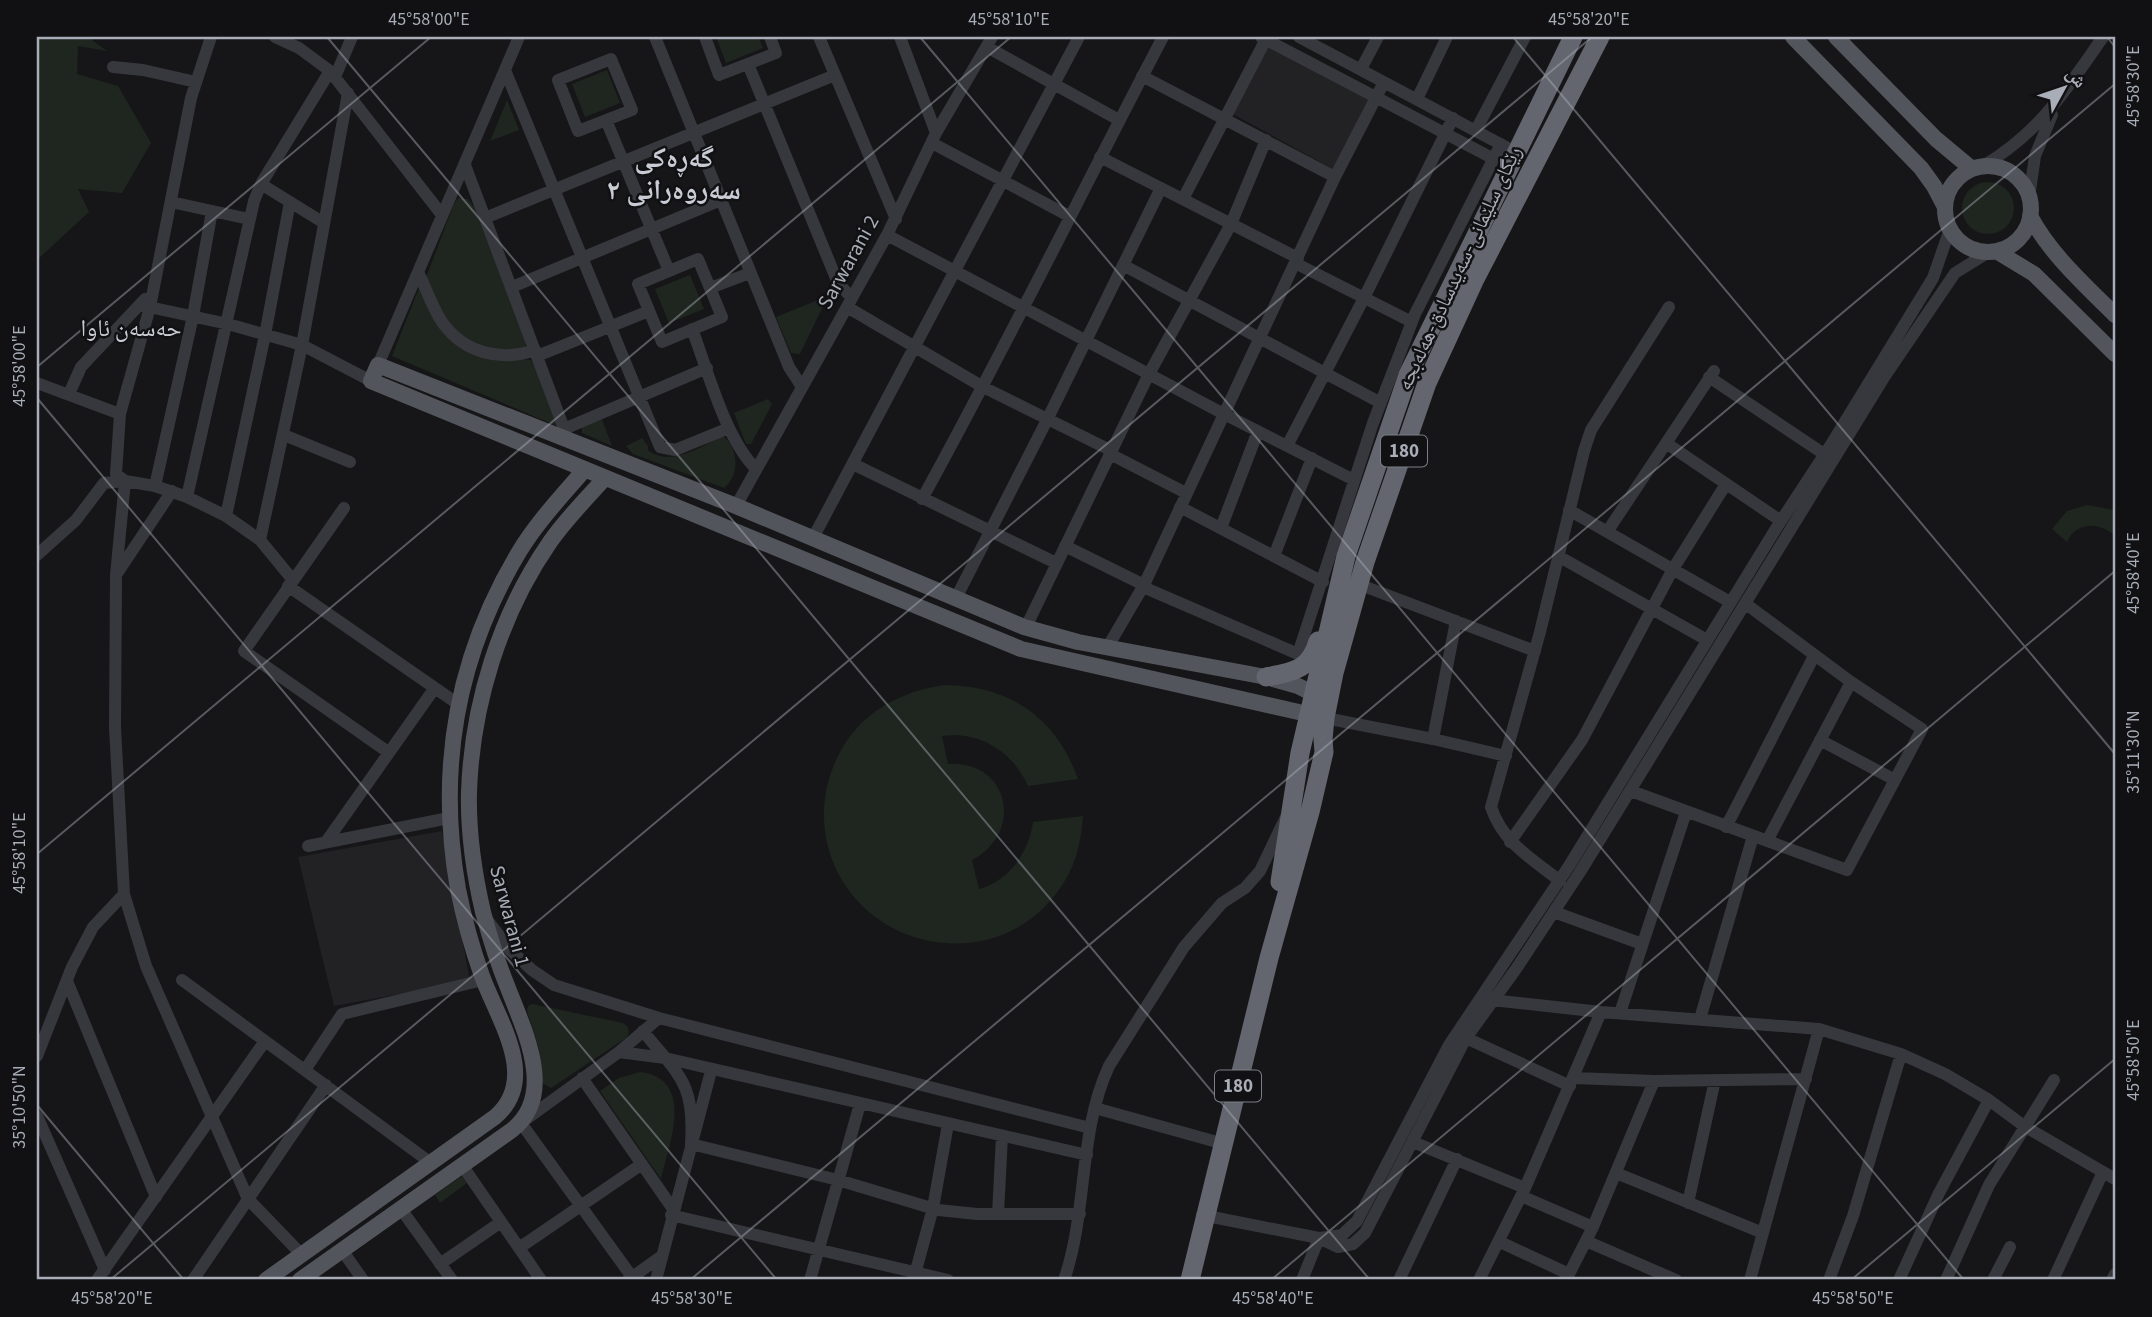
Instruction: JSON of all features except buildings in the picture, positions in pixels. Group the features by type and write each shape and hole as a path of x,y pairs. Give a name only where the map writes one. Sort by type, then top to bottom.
{"highway":[{"name":"رێگای سلێمانی-سەیدسادق-هەلەبجە","path":"1314,694 1341,580 1408,375 1509,148 1573,37"},
{"name":"رێگای سلێمانی-سەیدسادق-هەلەبجە","path":"1222,1134 1289,893 1324,752 1323,718 1341,650 1341,580 1474,281 1600,38"},
{"path":"1266,677 1296,670 1312,658 1331,596 1341,580"},
{"name":"180","path":"1190,1280 1280,883 1300,753 1323,718 1314,694"},
{"name":"180","path":"1182,1280 1203,1215"}],"main road":[{"path":"1793,37 1921,169 1934,186 1945,208 1950,229 1966,247 1993,252 2034,274 2115,354"},
{"path":"1836,37 1936,139 1978,168"},
{"path":"1945,208 1947,195 1961,175 1978,168 1995,167 2007,170 2017,177 2029,198 2031,216 2042,237 2059,259 2115,315"},
{"path":"1993,252 2008,247 2019,239 2031,216"},
{"path":"1314,694 1298,686 1266,677 1107,648 1026,627 566,434 377,365 370,381 1021,649 1323,718"},
{"path":"266,1280 495,1117 512,1097 516,1076 512,1050 483,980 467,928 457,880 449,818 458,704 477,636 519,552 547,513 585,469"},
{"name":"Sarwarani 1","path":"521,1123 533,1098 532,1058 484,915 471,838 471,772 488,674 512,610 550,542 605,478"},
{"path":"917,606 926,586"},
{"path":"451,772 471,772"},
{"path":"300,1280 521,1123"},
{"path":"353,1219 364,1235"}],"street":[{"path":"125,481 116,474 120,414 145,306 153,291 196,82 211,37"},
{"path":"275,37 299,48 332,74 442,215"},
{"path":"187,498 228,324 249,219 261,184 332,74 352,37"},
{"path":"377,365 520,37"},
{"path":"655,37 789,367 802,387"},
{"path":"705,37 719,75 776,53 769,37"},
{"path":"819,37 896,219"},
{"path":"900,37 934,138 1003,181 1069,216"},
{"path":"813,538 1079,37"},
{"path":"922,499 984,387 1022,306 1163,37"},
{"path":"1361,69 1378,37"},
{"path":"1417,99 1447,37"},
{"path":"1476,130 1525,37"},
{"path":"1978,168 2014,145 2056,104 2103,37"},
{"path":"1183,199 1263,38 1494,159"},
{"path":"1304,38 1535,162"},
{"path":"990,42 1054,85 1119,120"},
{"name":"Sarwarani 2","path":"736,506 896,219 934,138 990,42"},
{"path":"611,59 632,110 606,120 579,131 558,80 611,59"},
{"path":"748,64 838,283 849,303 984,387 1186,493"},
{"path":"113,67 143,70 196,82"},
{"path":"505,70 660,447 675,450 729,428"},
{"path":"485,218 835,75"},
{"path":"1142,76 1335,177"},
{"path":"1107,648 1143,586 1222,413 1335,177 1384,82"},
{"path":"260,540 302,345 348,93"},
{"path":"2029,198 2035,156 2056,104"},
{"path":"1287,446 1364,298 1452,118"},
{"path":"606,120 669,271"},
{"path":"1026,627 1149,374 1231,224 1266,141"},
{"path":"1065,545 1143,586 1298,654 1341,580 1354,480 1412,322 1494,159 1509,148"},
{"path":"1100,157 1412,322"},
{"path":"465,164 566,434 640,397 707,368"},
{"path":"261,184 324,223"},
{"path":"956,598 1161,188"},
{"path":"512,287 721,200"},
{"path":"171,202 249,219"},
{"path":"226,516 290,202"},
{"path":"155,486 193,316 212,211"},
{"path":"1203,1215 1319,1238 1338,1247 1353,1244 1365,1233 1466,1038 1492,1000 1560,881 1684,690 1746,604 1832,452 1879,376 1933,278 1950,229"},
{"path":"887,235 1354,480"},
{"path":"1879,376 1955,273 1963,266 1993,252"},
{"path":"698,259 722,317 662,342 638,284 669,271 698,259"},
{"path":"1124,265 1381,403"},
{"path":"418,272 442,322 478,352 507,357 536,353 649,311"},
{"path":"710,288 750,273"},
{"path":"145,306 228,324 302,345 370,381"},
{"path":"68,394 81,366 145,306"},
{"path":"1560,881 1510,842 1497,826 1491,807 1535,651 1591,430 1669,307"},
{"path":"692,329 729,428 744,456 756,469"},
{"path":"1607,532 1712,374 1832,452"},
{"path":"37,383 120,414"},
{"path":"1221,528 1258,431"},
{"path":"284,435 350,462"},
{"path":"1665,443 1780,521"},
{"path":"1319,1238 1342,1235 1357,1221 1449,1045 1554,912 1631,791 1707,640 1780,521 1832,452"},
{"path":"1275,556 1312,458"},
{"path":"853,464 1056,563"},
{"path":"125,481 116,575 115,727 124,894 146,966 248,1199 302,1255"},
{"path":"37,555 76,520 104,483 125,481 173,491 226,516 260,540 290,582 458,704"},
{"path":"1510,842 1583,740 1673,569 1726,484"},
{"path":"116,575 173,491"},
{"path":"1180,506 1275,556 1535,651"},
{"path":"344,508 244,651 388,752"},
{"path":"1569,510 1730,602"},
{"path":"1558,556 1707,640"},
{"path":"1631,791 1847,870 1922,729 1814,656 1746,604"},
{"path":"1433,739 1456,621"},
{"path":"1726,827 1814,656"},
{"path":"1767,841 1851,682"},
{"path":"326,842 434,689"},
{"path":"1323,718 1506,756"},
{"path":"1820,740 1895,780"},
{"path":"1063,1280 1080,1214 1090,1128 1101,1083 1109,1066 1164,975 1209,917 1260,872 1294,799"},
{"path":"1620,1013 1686,812"},
{"path":"308,846 449,818"},
{"path":"1700,1018 1753,836"},
{"path":"37,1056 67,981 93,927 124,894"},
{"path":"1554,912 1642,944"},
{"path":"484,915 510,950 554,985 659,1018 1090,1128"},
{"path":"182,980 431,1163"},
{"path":"305,1070 342,1014 483,980"},
{"path":"67,981 156,1197"},
{"path":"1492,1000 1601,1012 1819,1029 1901,1054 1945,1074 1989,1100 2024,1126 2115,1179"},
{"path":"1479,1280 1523,1192 1601,1012"},
{"path":"659,1018 619,1052 521,1123 630,1279 662,1256"},
{"path":"1750,1280 1819,1029"},
{"path":"643,1031 681,1077 688,1093 693,1114 691,1144"},
{"path":"1466,1038 1572,1082 1807,1079"},
{"path":"101,1275 265,1041"},
{"path":"619,1052 665,1058 1087,1155"},
{"path":"1829,1280 1853,1216 1901,1054"},
{"path":"656,1280 710,1070"},
{"path":"582,1078 672,1212 818,1251 948,1280"},
{"path":"1688,1203 1715,1080"},
{"path":"1946,1280 1989,1185 2054,1080"},
{"path":"1500,1242 1568,1277 1593,1227 1654,1081"},
{"path":"193,1280 326,1085"},
{"path":"1899,1280 1939,1193 1989,1100"},
{"path":"810,1280 860,1104"},
{"path":"1095,1108 1222,1134"},
{"path":"37,1116 101,1275"},
{"path":"915,1274 933,1208 948,1124"},
{"path":"998,1214 1002,1136"},
{"path":"1413,1142 1457,1159 1593,1227"},
{"path":"691,1144 838,1180 933,1208 977,1214 1080,1214"},
{"path":"1399,1280 1457,1159"},
{"path":"519,1248 642,1164"},
{"path":"463,1165 519,1248 536,1279"},
{"path":"2053,1280 2103,1172"},
{"path":"1616,1173 1763,1233"},
{"path":"401,1209 452,1280"},
{"path":"440,1264 500,1222"},
{"path":"1301,1280 1319,1238"},
{"path":"1586,1241 1676,1280"},
{"path":"1993,1280 2010,1247"},
{"path":"342,1250 363,1280"},
{"path":"2112,1280 2115,1274"}],"shaded area":[{"path":"37,37 88,37 107,51 78,46 77,74 118,86 151,143 122,193 78,189 89,212 37,260"},
{"path":"716,37 758,37 763,48 726,63"},
{"path":"1273,37 1375,94 1333,169 1231,113"},
{"path":"607,70 620,103 585,117 572,84"},
{"path":"507,100 519,130 490,141"},
{"path":"1988,182 2007,189 2014,208 2007,227 1988,234 1969,227 1962,208 1969,189"},
{"path":"458,198 468,199 475,208 525,339 524,352 480,347 461,336 446,319 425,280"},
{"path":"690,275 704,309 669,323 655,289"},
{"path":"421,283 447,334 531,360 557,426 392,356"},
{"path":"828,296 800,354 791,353 776,317"},
{"path":"768,399 772,404 751,444 746,444 734,413"},
{"path":"601,417 612,446 582,433 582,427"},
{"path":"723,436 732,448 736,462 733,476 724,488 633,454 626,446 642,438 648,450 657,455 676,456 696,450"},
{"path":"2087,505 2115,510 2115,536 2102,528 2089,526 2076,530 2067,542 2052,529 2067,511"},
{"path":"945,685 990,691 1028,709 1057,738 1078,779 1028,786 1013,763 993,746 969,737 942,736 948,764 969,766 985,773 996,785 1003,800 1004,816 999,833 989,848 972,860 979,889 1000,879 1016,864 1027,844 1033,822 1083,816 1076,856 1058,891 1031,919 999,936 965,943 930,941 896,930 867,910 843,882 828,847 824,823 830,776 839,754 858,727 883,706 897,699"},
{"path":"442,831 470,981 334,1006 298,857"},
{"path":"532,1004 623,1023 628,1027 629,1033 626,1038 551,1088 540,1082 539,1049 527,1011"},
{"path":"640,1072 657,1077 668,1087 673,1100 673,1132 661,1179 600,1091 619,1078"},
{"path":"462,1176 467,1183 440,1203 435,1195"}],"district":[{"name":"گەڕەکی سەروەرانی ٢","path":"674,174"},
{"name":"حەسەن ئاوا","path":"131,328"}]}
